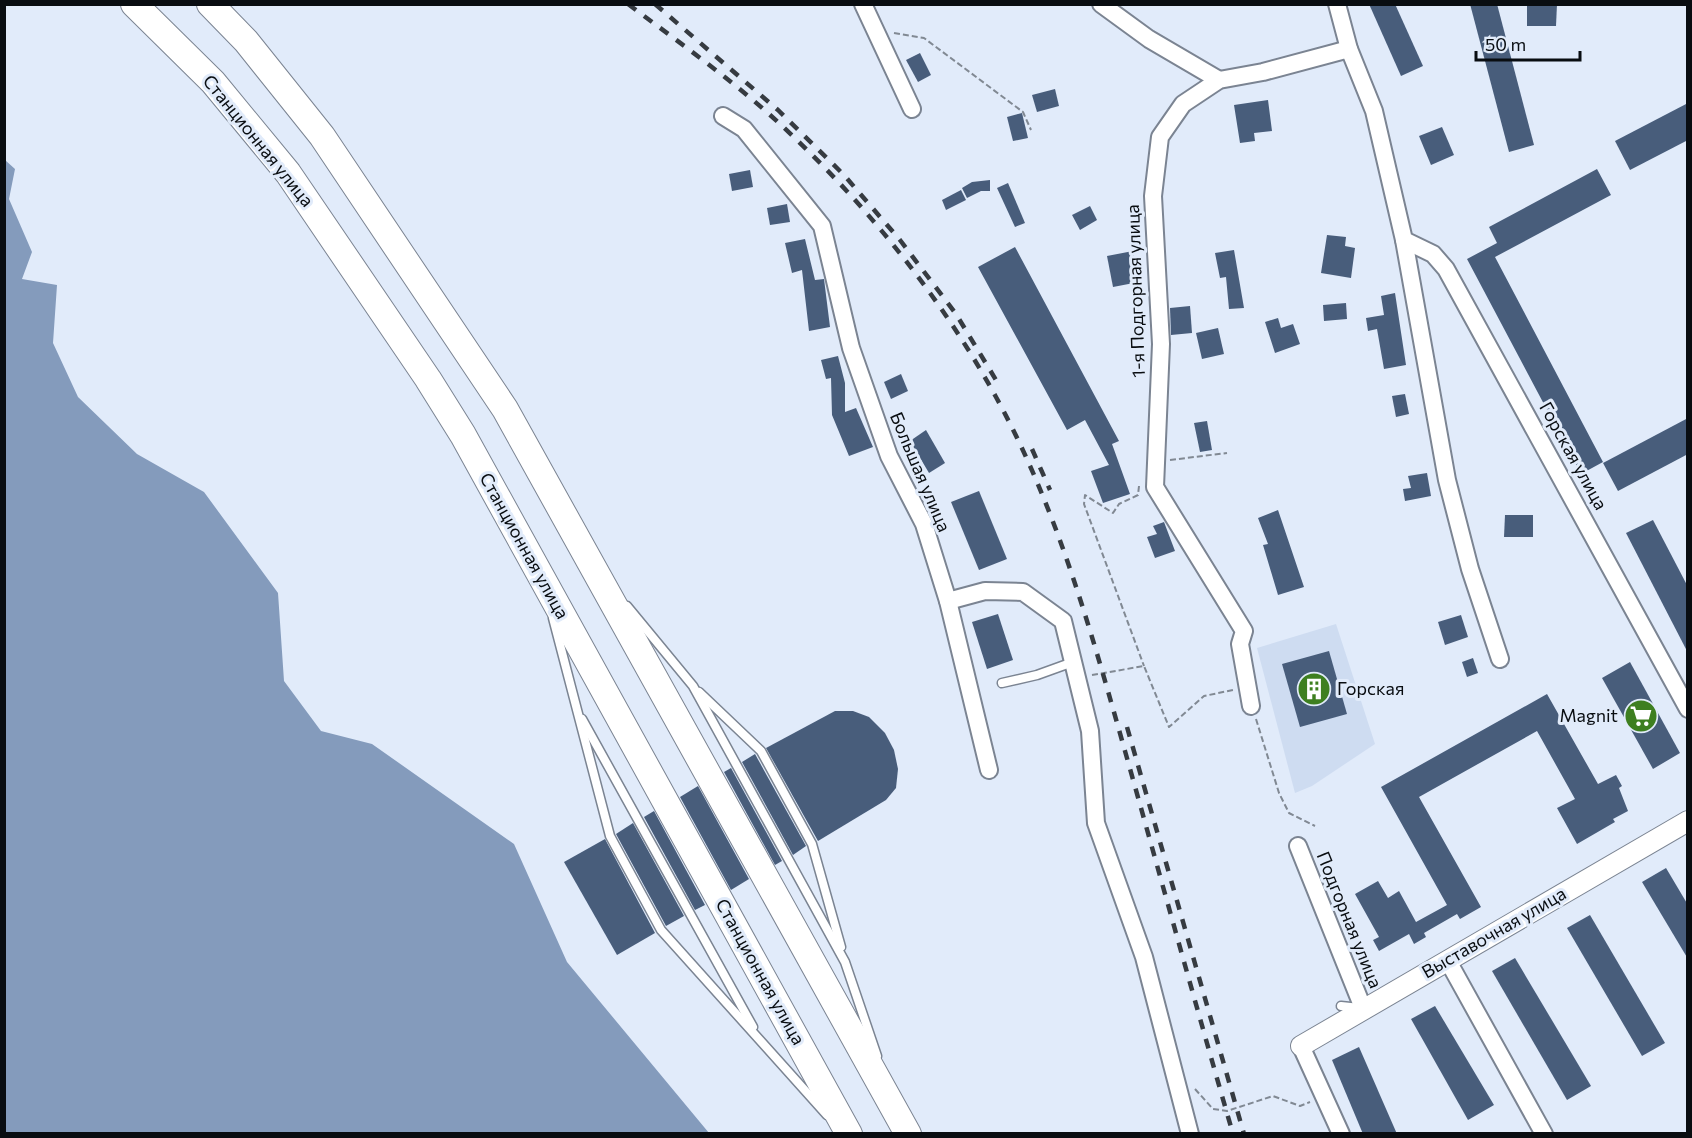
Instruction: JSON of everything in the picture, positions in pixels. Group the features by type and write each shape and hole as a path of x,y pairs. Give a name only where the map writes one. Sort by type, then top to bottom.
{"main road":[{"name":"Станционная улица","path":"134,4 213,82 288,173 428,379 543,580 849,1134"},
{"path":"210,4 246,40 322,136 499,400 903,1126"}],"street":[{"path":"863,4 912,109"},
{"path":"1101,4 1149,39 1219,80"},
{"path":"1337,4 1350,49 1374,111 1404,240 1447,480 1470,569 1500,659"},
{"name":"1-я Подгорная улица","path":"1251,706 1240,644 1244,631 1155,487 1161,344 1153,196 1160,137 1183,104 1219,80 1263,72 1350,49"},
{"name":"Большая улица","path":"723,117 744,129 822,226 851,348 889,456 924,524 948,601 989,770"},
{"name":"Горская улица","path":"1404,240 1433,254 1446,268 1688,709"},
{"path":"948,601 985,591 1023,592 1063,621 1090,731 1096,823 1144,957 1190,1134"},
{"name":"Выставочная улица","path":"1301,1046 1688,821"},
{"name":"Подгорная улица","path":"1298,846 1363,1008"},
{"path":"1448,961 1544,1134"},
{"path":"1301,1046 1341,1134"}],"lane":[{"path":"585,554 693,686 760,751 766,760 812,844 845,962 903,1126"},
{"path":"543,580 609,836 661,930 843,1134"},
{"path":"1002,683 1037,675 1072,662"},
{"path":"693,686 845,962"},
{"path":"576,708 762,1042"},
{"path":"1341,1006 1363,1008"}],"path":[{"path":"876,30 924,38 1023,112 1031,130"},
{"path":"1227,453 1168,460 1140,476 1138,495 1119,504 1113,513 1085,495 1084,504 1169,728 1204,696 1233,690 1251,706 1279,793 1289,813 1315,826"},
{"path":"1072,662 1083,661 1089,676 1144,666"},
{"path":"1192,1086 1213,1109 1227,1111 1272,1096 1300,1106 1324,1097"}],"shaded area":[{"path":"5,160 15,169 9,199 32,252 22,279 57,285 53,343 78,397 137,454 204,492 278,593 284,681 321,731 372,744 514,844 567,962 709,1133 5,1133"},
{"path":"1336,624 1375,744 1312,786 1295,793 1257,648"}],"building":[{"path":"1369,4 1395,4 1423,66 1401,76"},
{"path":"1470,4 1497,4 1534,145 1509,152"},
{"path":"1527,4 1557,4 1556,26 1527,26"},
{"path":"920,53 931,75 918,82 906,60"},
{"path":"1055,89 1059,106 1037,112 1032,95"},
{"path":"1268,100 1272,131 1254,133 1255,141 1240,143 1234,105"},
{"path":"1688,103 1688,140 1630,170 1615,141"},
{"path":"1022,113 1028,138 1013,141 1007,117"},
{"path":"1442,127 1454,155 1431,165 1419,136"},
{"path":"1597,169 1611,195 1495,257 1603,462 1581,474 1467,259 1497,243 1489,227"},
{"path":"750,170 753,187 732,191 729,174"},
{"path":"990,180 990,191 981,191 967,198 962,188 972,182"},
{"path":"1008,183 1025,223 1015,227 997,188"},
{"path":"961,190 966,200 946,210 942,200"},
{"path":"787,204 790,222 770,225 767,208"},
{"path":"1090,206 1097,220 1080,230 1072,215"},
{"path":"1327,235 1346,237 1345,246 1355,248 1351,278 1321,273"},
{"path":"805,239 815,280 824,279 830,327 809,331 802,270 792,273 785,243"},
{"path":"1015,247 1119,441 1112,444 1130,494 1103,503 1091,471 1109,465 1085,420 1067,430 978,267"},
{"path":"1234,250 1244,308 1229,309 1226,277 1220,278 1215,253"},
{"path":"1133,251 1139,282 1113,287 1107,256"},
{"path":"1395,293 1406,365 1384,369 1377,329 1368,331 1366,318 1384,315 1381,296"},
{"path":"1346,303 1347,319 1324,321 1323,305"},
{"path":"1190,306 1192,333 1171,335 1170,308"},
{"path":"1278,318 1281,328 1293,324 1300,344 1275,353 1265,322"},
{"path":"1218,328 1224,354 1202,359 1196,333"},
{"path":"838,356 845,383 845,412 856,408 873,447 849,456 832,415 831,378 826,379 821,360"},
{"path":"901,374 908,391 891,399 884,382"},
{"path":"1405,394 1409,414 1396,417 1392,396"},
{"path":"1688,418 1688,454 1618,491 1603,463"},
{"path":"1207,421 1212,450 1200,452 1194,423"},
{"path":"926,430 945,463 929,473 910,441"},
{"path":"1427,473 1431,496 1405,501 1403,489 1411,488 1408,476"},
{"path":"979,491 1007,559 979,570 951,502"},
{"path":"1278,510 1304,587 1278,595 1263,545 1268,544 1258,518"},
{"path":"1505,515 1533,515 1533,537 1504,537"},
{"path":"1653,520 1688,587 1688,653 1626,533"},
{"path":"1164,522 1175,551 1155,558 1147,537 1157,534 1153,526"},
{"path":"998,614 1013,660 987,669 972,622"},
{"path":"1461,615 1468,637 1445,645 1438,622"},
{"name":"Горская","path":"1329,651 1347,714 1300,727 1282,664"},
{"path":"1473,658 1478,673 1467,677 1462,662"},
{"name":"Magnit","path":"1630,662 1680,753 1653,769 1602,678"},
{"path":"1547,694 1598,784 1616,775 1622,786 1619,788 1628,811 1613,819 1615,822 1577,844 1557,808 1575,799 1537,731 1419,797 1481,907 1460,919 1457,914 1424,933 1426,937 1414,944 1409,934 1379,951 1373,940 1379,937 1355,894 1378,881 1388,898 1399,891 1416,922 1447,905 1381,787"},
{"path":"835,711 853,711 869,717 885,733 894,750 898,769 896,788 886,800 818,841 766,748"},
{"path":"755,754 806,846 793,855 742,762"},
{"path":"731,768 782,861 775,865 724,772"},
{"path":"698,786 749,879 731,890 680,797"},
{"path":"654,811 705,905 695,910 644,817"},
{"path":"633,823 684,916 666,926 616,834"},
{"path":"605,839 655,933 617,955 564,862"},
{"path":"1666,868 1688,905 1688,959 1642,882"},
{"path":"1590,915 1665,1043 1642,1056 1567,928"},
{"path":"1515,958 1591,1086 1567,1100 1492,971"},
{"path":"1435,1006 1494,1105 1468,1120 1411,1019"},
{"path":"1359,1047 1397,1134 1363,1134 1332,1060"}],"railway":[{"path":"628,4 769,114 834,177 865,211 923,283 974,358 996,397 1037,482 1071,571 1112,706 1233,1134"},
{"path":"655,4 778,110 844,175 900,240 956,314 996,380"},
{"path":"1032,449 1050,490"},
{"path":"1127,727 1244,1134"}],"place":[{"name":"Горская","path":"1314,689"},
{"name":"Magnit","path":"1641,716"}]}
